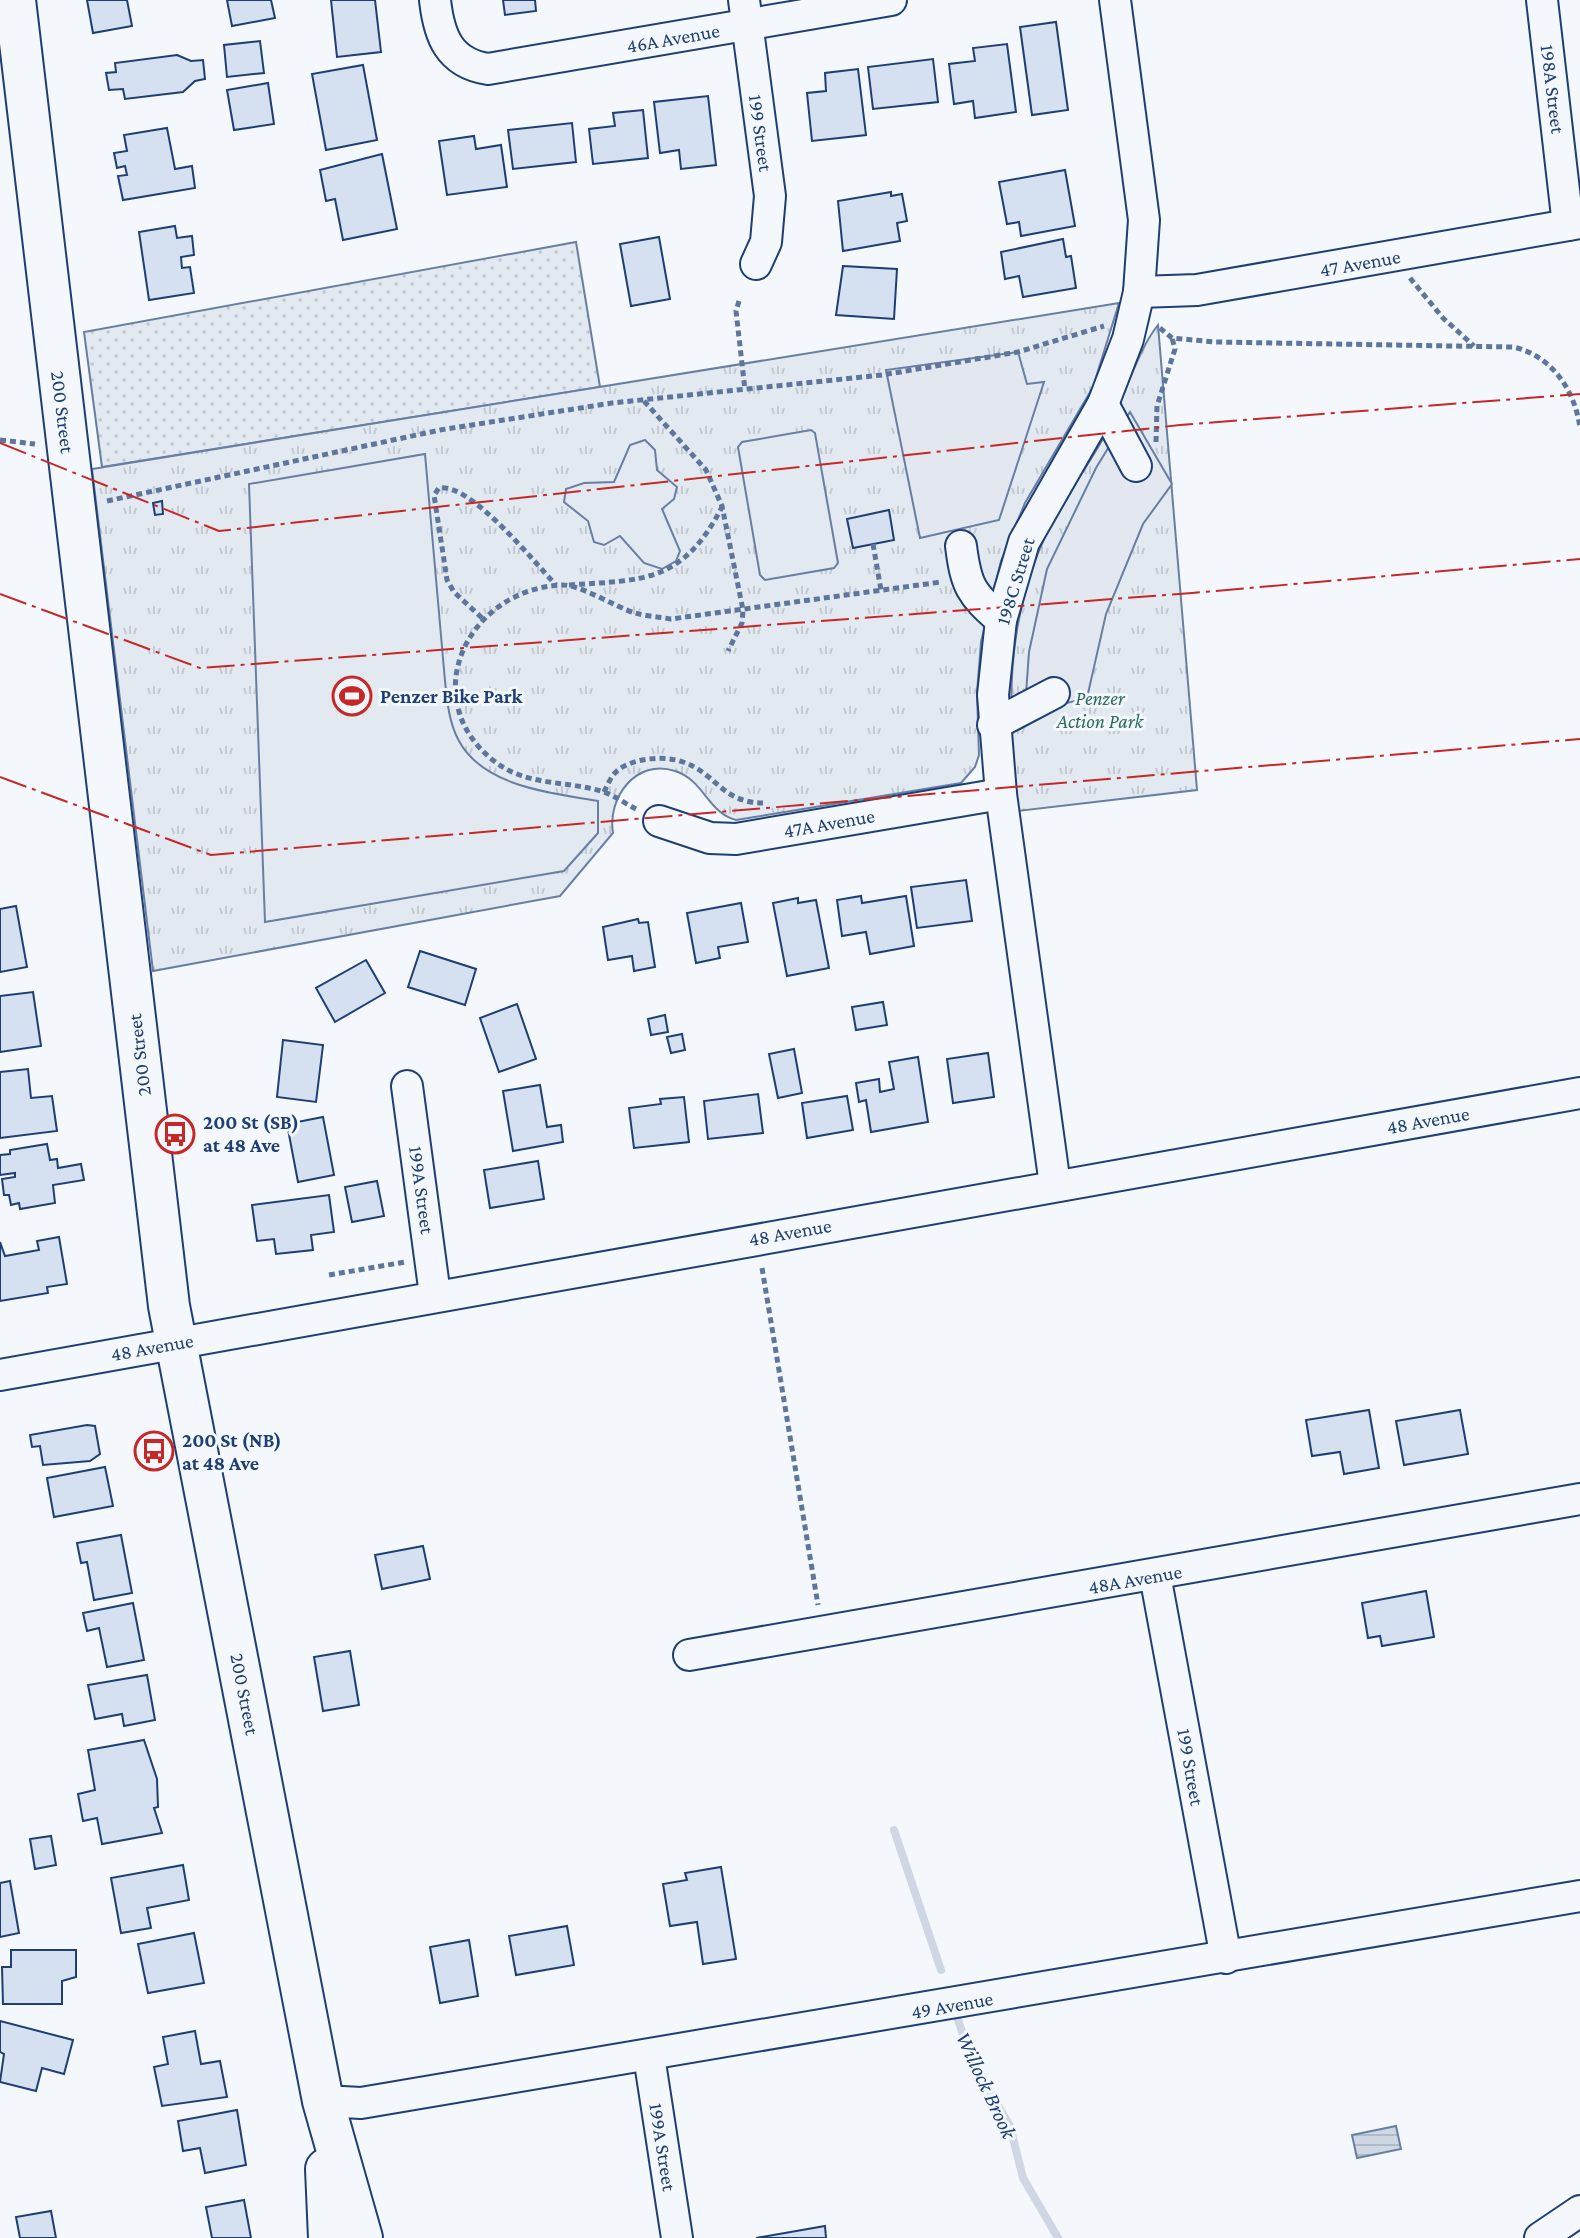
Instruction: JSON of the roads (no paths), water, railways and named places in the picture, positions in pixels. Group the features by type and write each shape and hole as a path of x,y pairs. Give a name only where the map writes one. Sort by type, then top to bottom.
{"main road":[{"name":"200 Street","path":"15,0 13,99 166,1290 323,2101 362,2238"},
{"name":"200 Street","path":"323,2101 329,2238"}],"street":[{"name":"46A Avenue","path":"435,0 437,25 445,44 457,58 473,67 502,68 746,13 891,0"},
{"name":"198C Street","path":"1055,1185 993,725 1001,620 1024,542 1103,404 1128,339 1139,292 1144,220 1115,0"},
{"name":"198A Street","path":"1542,0 1574,224"},
{"name":"199 Street","path":"746,13 770,196 770,222 756,264"},
{"name":"47 Avenue","path":"1139,292 1197,290 1574,224"},
{"path":"1103,404 1136,466"},
{"path":"961,546 965,579 975,597 1001,620"},
{"path":"993,725 1054,693"},
{"name":"47A Avenue","path":"659,821 710,838 736,839 1001,794"},
{"name":"199A Street","path":"407,1086 435,1295"},
{"name":"48 Avenue","path":"0,1375 1580,1093"},
{"name":"48A Avenue","path":"689,1655 1580,1499"},
{"name":"199 Street","path":"1155,1575 1226,1958"},
{"name":"49 Avenue","path":"323,2101 361,2103 1580,1896"},
{"name":"199A Street","path":"649,2056 677,2238"},
{"path":"1540,2238 1580,2211"}],"waterway":[{"name":"Willock Brook","path":"894,1830 941,1970"},
{"name":"Willock Brook","path":"957,2017 972,2061 1010,2126 1023,2178 1058,2238"}],"place":[{"name":"Penzer Bike Park","path":"352,696"},
{"name":"200 St (SB) at 48 Ave","path":"175,1134"},
{"name":"200 St (NB) at 48 Ave","path":"154,1451"}],"park label":[{"name":"Penzer Action Park","path":"1100,710"}]}
